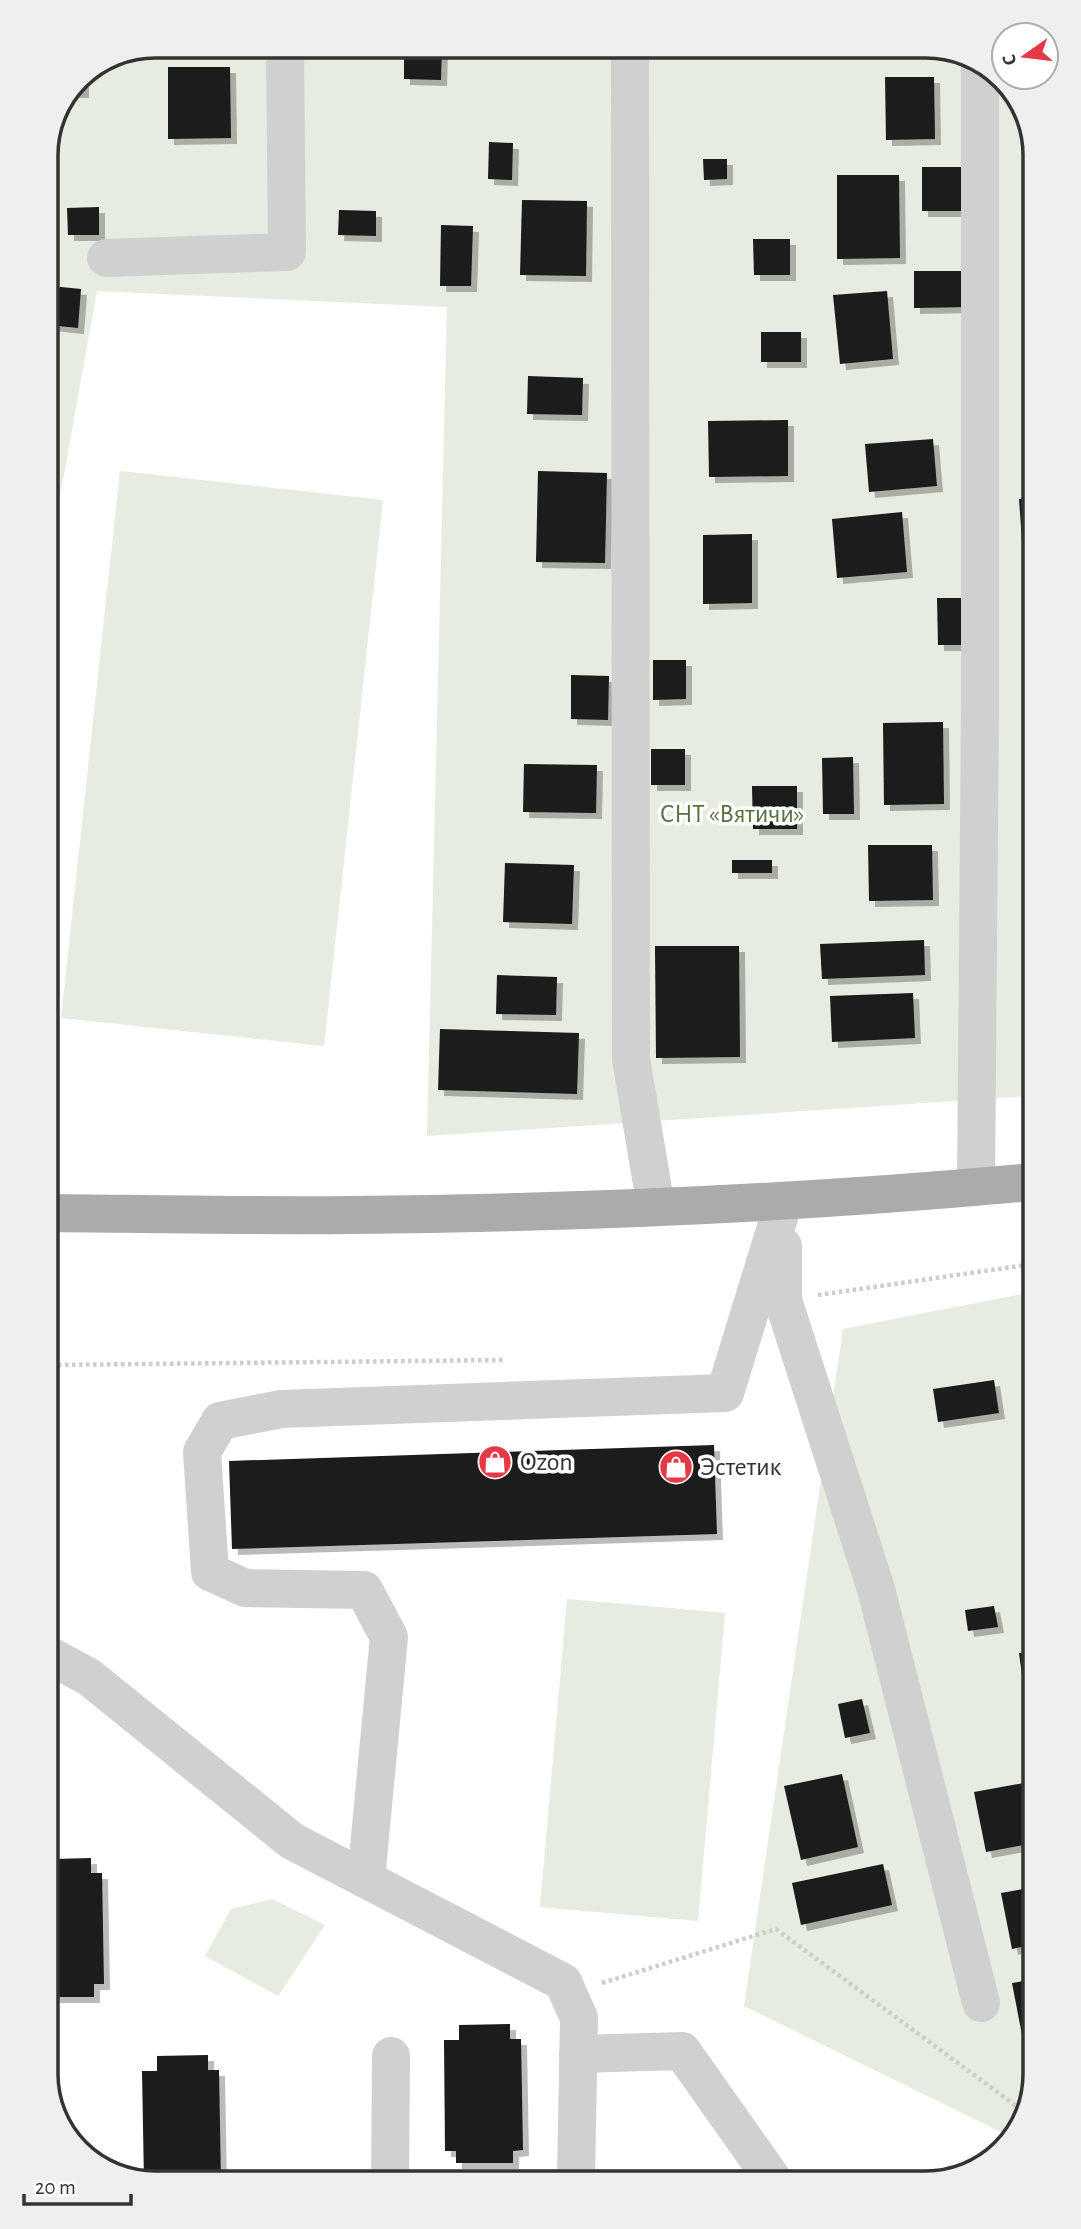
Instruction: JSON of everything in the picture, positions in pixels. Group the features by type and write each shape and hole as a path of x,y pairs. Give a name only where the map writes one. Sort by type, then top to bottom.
{"main road":[{"path":"58,1213 349,1215 528,1212 891,1196 1023,1183"}],"street":[{"path":"106,258 287,252 285,58"},
{"path":"630,58 631,1059 656,1207"},
{"path":"976,1188 980,704 980,74"},
{"path":"784,1201 783,1300 876,1589 981,2003"},
{"path":"366,1879 389,1637 364,1590 245,1588 210,1572 202,1452 220,1421 281,1409 725,1393 784,1201"},
{"path":"58,1660 89,1677 292,1841 562,1982 575,2022 576,2171"},
{"path":"575,2022 682,2051 767,2171"},
{"path":"390,2171 391,2056"}],"path":[{"path":"783,1300 1023,1265"},
{"path":"58,1365 512,1360"},
{"path":"575,2022 776,1930 1018,2105"}],"green space":[{"name":"СНТ «Вятичи»","path":"154,58 933,58 964,65 990,82 990,91 999,91 1003,96 1016,117 1023,154 1023,1097 427,1136 447,307 97,291 58,508 58,148 61,129 78,96 101,74 117,65"},
{"path":"120,471 383,500 324,1046 61,1018"},
{"path":"1023,1294 1023,2075 1018,2106 1003,2133 744,2006 843,1329"},
{"path":"567,1599 725,1613 698,1921 540,1907"},
{"path":"272,1899 325,1925 278,1996 205,1956 231,1909"}],"building":[{"path":"404,58 442,58 441,80 404,79"},
{"path":"168,67 230,67 231,138 168,139"},
{"path":"885,77 934,77 935,139 886,140"},
{"path":"489,142 513,143 512,180 488,179"},
{"path":"703,159 727,159 727,179 704,180"},
{"path":"922,167 970,167 970,211 922,211"},
{"path":"837,175 899,175 900,258 837,259"},
{"path":"522,200 587,201 586,276 520,275"},
{"path":"99,207 99,235 68,235 67,208"},
{"path":"339,210 376,211 376,236 338,235"},
{"path":"441,225 473,226 471,286 440,286"},
{"path":"753,239 790,239 790,275 754,275"},
{"path":"914,271 973,271 974,307 914,308"},
{"path":"58,287 81,289 78,328 58,326"},
{"path":"887,291 893,359 840,364 833,295"},
{"path":"761,332 801,332 801,362 761,362"},
{"path":"528,376 583,378 582,415 527,414"},
{"path":"788,420 788,476 709,477 708,421"},
{"path":"933,439 937,486 869,492 865,444"},
{"path":"538,471 607,473 605,563 536,562"},
{"path":"1019,499 1023,499 1023,555"},
{"path":"902,512 907,572 837,578 832,519"},
{"path":"752,534 752,603 703,604 703,535"},
{"path":"937,598 969,598 969,645 938,645"},
{"path":"653,660 686,660 686,699 653,700"},
{"path":"571,675 609,676 608,720 571,719"},
{"path":"943,722 944,804 884,805 883,723"},
{"path":"651,749 685,749 685,785 651,785"},
{"path":"853,757 854,814 823,814 822,758"},
{"path":"524,764 597,765 596,813 523,812"},
{"path":"752,786 797,786 797,829 753,829"},
{"path":"868,845 932,845 933,900 869,901"},
{"path":"732,860 772,860 772,873 732,873"},
{"path":"505,863 574,865 572,924 503,922"},
{"path":"924,940 925,975 822,979 820,944"},
{"path":"655,946 739,946 740,1057 656,1058"},
{"path":"497,975 557,977 556,1015 496,1014"},
{"path":"913,993 915,1038 832,1042 830,996"},
{"path":"440,1029 579,1033 577,1094 438,1090"},
{"path":"994,1380 999,1413 938,1422 933,1389"},
{"path":"714,1445 717,1534 232,1549 229,1461"},
{"path":"994,1606 998,1627 968,1631 965,1610"},
{"path":"1023,1652 1023,1683 1019,1653"},
{"path":"862,1699 870,1733 845,1738 838,1704"},
{"path":"842,1774 858,1847 801,1860 784,1786"},
{"path":"1023,1783 1023,1845 986,1852 974,1792"},
{"path":"91,1858 91,1873 102,1873 104,1984 94,1984 94,1997 58,1997 58,1859"},
{"path":"883,1864 892,1905 801,1925 792,1883"},
{"path":"1023,1889 1023,1947 1012,1949 1001,1893"},
{"path":"1023,1981 1023,2040 1012,1983"},
{"path":"510,2024 510,2039 521,2039 523,2150 513,2151 513,2163 456,2163 456,2151 445,2151 444,2040 459,2040 459,2025"},
{"path":"208,2055 208,2070 219,2070 221,2171 144,2170 142,2071 157,2071 157,2056"}],"place":[{"name":"Ozon","path":"495,1462"},
{"name":"Эстетик","path":"676,1467"}]}
